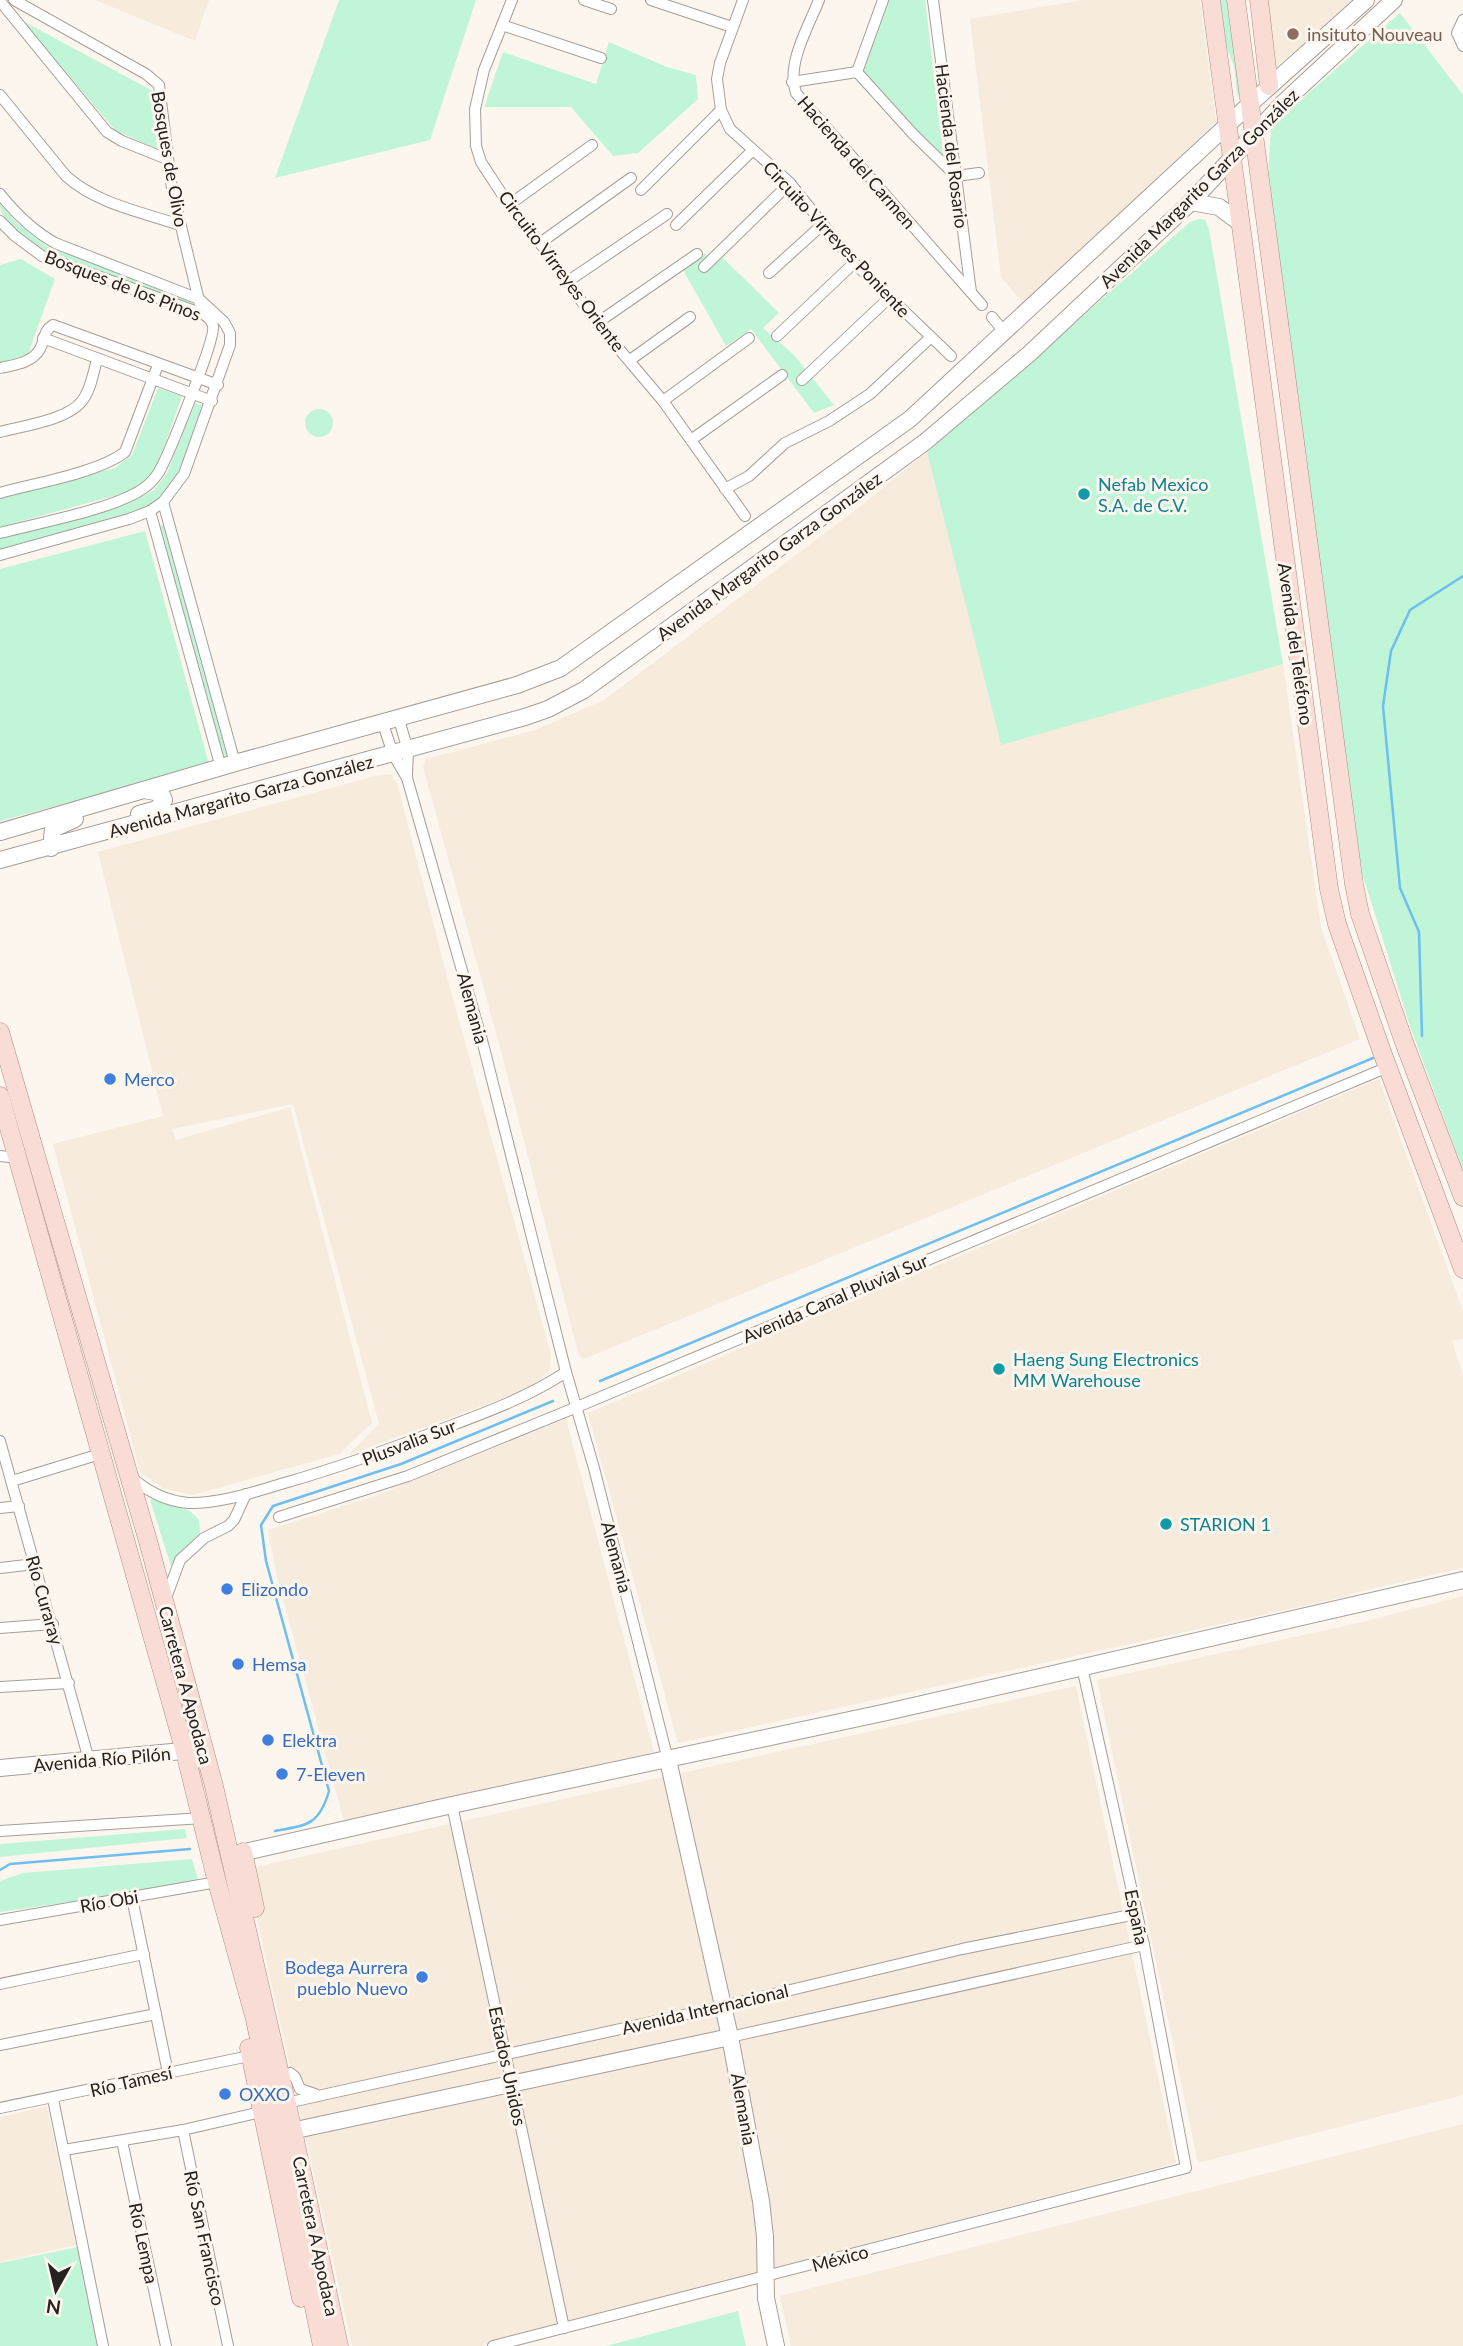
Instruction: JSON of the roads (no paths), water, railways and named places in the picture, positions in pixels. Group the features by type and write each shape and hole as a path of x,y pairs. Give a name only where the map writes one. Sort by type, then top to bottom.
{"main road":[{"name":"Avenida del Teléfono","path":"1211,0 1329,888 1337,924 1463,1269"},
{"name":"Avenida del Teléfono","path":"1236,0 1354,884 1360,914 1463,1197"},
{"path":"1259,0 1269,86"},
{"name":"Avenida Margarito Garza González","path":"0,832 535,680 561,668 910,419 1269,86 1366,0"},
{"name":"Avenida Margarito Garza González","path":"0,860 525,718 567,700 601,679 925,442 1029,354 1191,201 1254,132 1394,0"},
{"path":"1191,201 1219,207 1239,222"},
{"path":"88,838 101,825 157,809 164,800 161,793 144,789"},
{"path":"51,848 53,829 87,815 95,803"},
{"name":"Carretera A Apodaca","path":"0,1032 129,1476 204,1749 237,1854 282,2097 292,2131 339,2346"},
{"path":"1385,1059 1405,1042"},
{"name":"Carretera A Apodaca","path":"0,1096 96,1455 203,1818 231,1931 232,1957 256,2055 282,2097"},
{"path":"0,1130 4,1156 96,1455"},
{"path":"237,1854 668,1760 1463,1580"},
{"name":"Avenida Río Pilón","path":"0,1768 204,1749"},
{"name":"Alemania","path":"668,1760 724,2006 761,2201 765,2237 766,2298 776,2346"},
{"name":"Avenida Internacional","path":"292,2131 730,2037"},
{"path":"282,2097 311,2346"},
{"path":"292,2131 348,2346"},
{"name":"Carretera A Apodaca","path":"292,2131 322,2346"}],"street":[{"name":"Bosques de Olivo","path":"14,0 154,79 159,85 167,159 180,225 203,314"},
{"name":"Circuito Virreyes Oriente","path":"513,0 484,70 475,109 473,126 481,162 509,205 540,243 597,324 663,401 745,516"},
{"path":"584,0 611,9"},
{"path":"651,0 732,27"},
{"name":"Circuito Virreyes Poniente","path":"743,0 717,79 721,110 730,129 790,183 854,263 951,356"},
{"name":"Hacienda del Carmen","path":"819,0 796,61 792,82 796,93 982,305"},
{"path":"857,72 883,0"},
{"name":"Hacienda del Rosario","path":"933,0 971,292"},
{"path":"0,1 107,132 167,159"},
{"path":"1463,20 1457,33 1463,46"},
{"path":"502,25 601,58"},
{"path":"792,82 857,72"},
{"path":"857,72 956,176 979,173"},
{"path":"0,95 77,186 91,195 180,225"},
{"path":"641,190 721,110"},
{"path":"509,205 592,145"},
{"path":"676,225 752,151"},
{"path":"540,243 631,178"},
{"path":"704,267 790,183"},
{"name":"Bosques de los Pinos","path":"0,194 24,222 55,243 199,299 219,315 228,329 230,345 218,385"},
{"path":"567,282 667,214"},
{"name":"Bosques de los Pinos","path":"0,220 15,236 42,256 203,314 213,323 213,332 197,378"},
{"path":"769,273 822,225"},
{"path":"597,324 696,254"},
{"path":"777,336 854,263"},
{"path":"802,380 889,298"},
{"path":"630,360 690,317"},
{"path":"992,317 1005,333"},
{"path":"0,368 35,356 50,326 218,385 184,474 163,502 150,512 129,519 0,555"},
{"path":"43,338 212,401"},
{"path":"663,401 749,338"},
{"path":"725,489 749,476 785,443 829,421 870,394 930,338"},
{"path":"0,432 76,408 87,394 97,360"},
{"path":"0,493 116,459 130,445 158,365"},
{"path":"691,440 782,375"},
{"path":"0,533 125,498 146,486 158,473 197,378"},
{"path":"163,502 228,766"},
{"path":"150,512 228,766"},
{"name":"Alemania","path":"391,722 400,752"},
{"name":"Alemania","path":"391,722 483,1044 668,1760"},
{"name":"Avenida Canal Pluvial Sur","path":"279,1517 408,1476 577,1407 1385,1059"},
{"name":"Plusvalia Sur","path":"129,1476 144,1488 172,1500 203,1502 246,1494 352,1464 416,1440 501,1407 566,1372"},
{"name":"Río Curaray","path":"1,1446 89,1760"},
{"path":"12,1481 96,1455"},
{"path":"164,1606 180,1560 204,1538 228,1526 234,1520 246,1494"},
{"path":"0,1508 19,1506"},
{"path":"0,1568 35,1564"},
{"path":"0,1628 53,1624"},
{"name":"España","path":"1082,1667 1144,1945 1186,2168"},
{"path":"0,1687 69,1683"},
{"name":"Estados Unidos","path":"452,1805 564,2328"},
{"path":"0,1831 203,1818"},
{"name":"Río Obi","path":"0,1920 217,1882"},
{"path":"132,1898 168,2073"},
{"name":"Avenida Internacional","path":"64,2150 183,2130 282,2097 325,2094 724,2006 962,1949 1136,1914"},
{"name":"Avenida Internacional","path":"730,2037 1144,1945"},
{"path":"0,1984 144,1954"},
{"path":"0,2045 156,2014"},
{"name":"Río Tamesí","path":"0,2108 256,2055"},
{"path":"282,2097 295,2077 300,2089 325,2094"},
{"path":"53,2099 103,2346"},
{"name":"Río San Francisco","path":"183,2130 228,2346"},
{"name":"Río Lempa","path":"122,2141 166,2346"},
{"name":"México","path":"493,2346 1186,2168"}],"waterway":[{"path":"1422,1036 1419,932 1400,888 1383,706 1391,651 1410,610 1463,576"},
{"path":"600,1381 1373,1058"},
{"path":"275,1831 311,1822 321,1811 329,1791 266,1561 261,1525 273,1506 401,1464 553,1401"},
{"path":"0,1870 10,1864 190,1849"}],"place":[{"name":"insituto Nouveau","path":"1293,34"},
{"name":"Nefab Mexico S.A. de C.V.","path":"1084,494"},
{"name":"Merco","path":"110,1079"},
{"name":"Haeng Sung Electronics MM Warehouse","path":"999,1369"},
{"name":"STARION 1","path":"1166,1524"},
{"name":"Elizondo","path":"227,1589"},
{"name":"Hemsa","path":"238,1664"},
{"name":"Elektra","path":"268,1740"},
{"name":"7-Eleven","path":"282,1774"},
{"name":"Bodega Aurrera pueblo Nuevo","path":"422,1977"},
{"name":"OXXO","path":"225,2094"}]}
